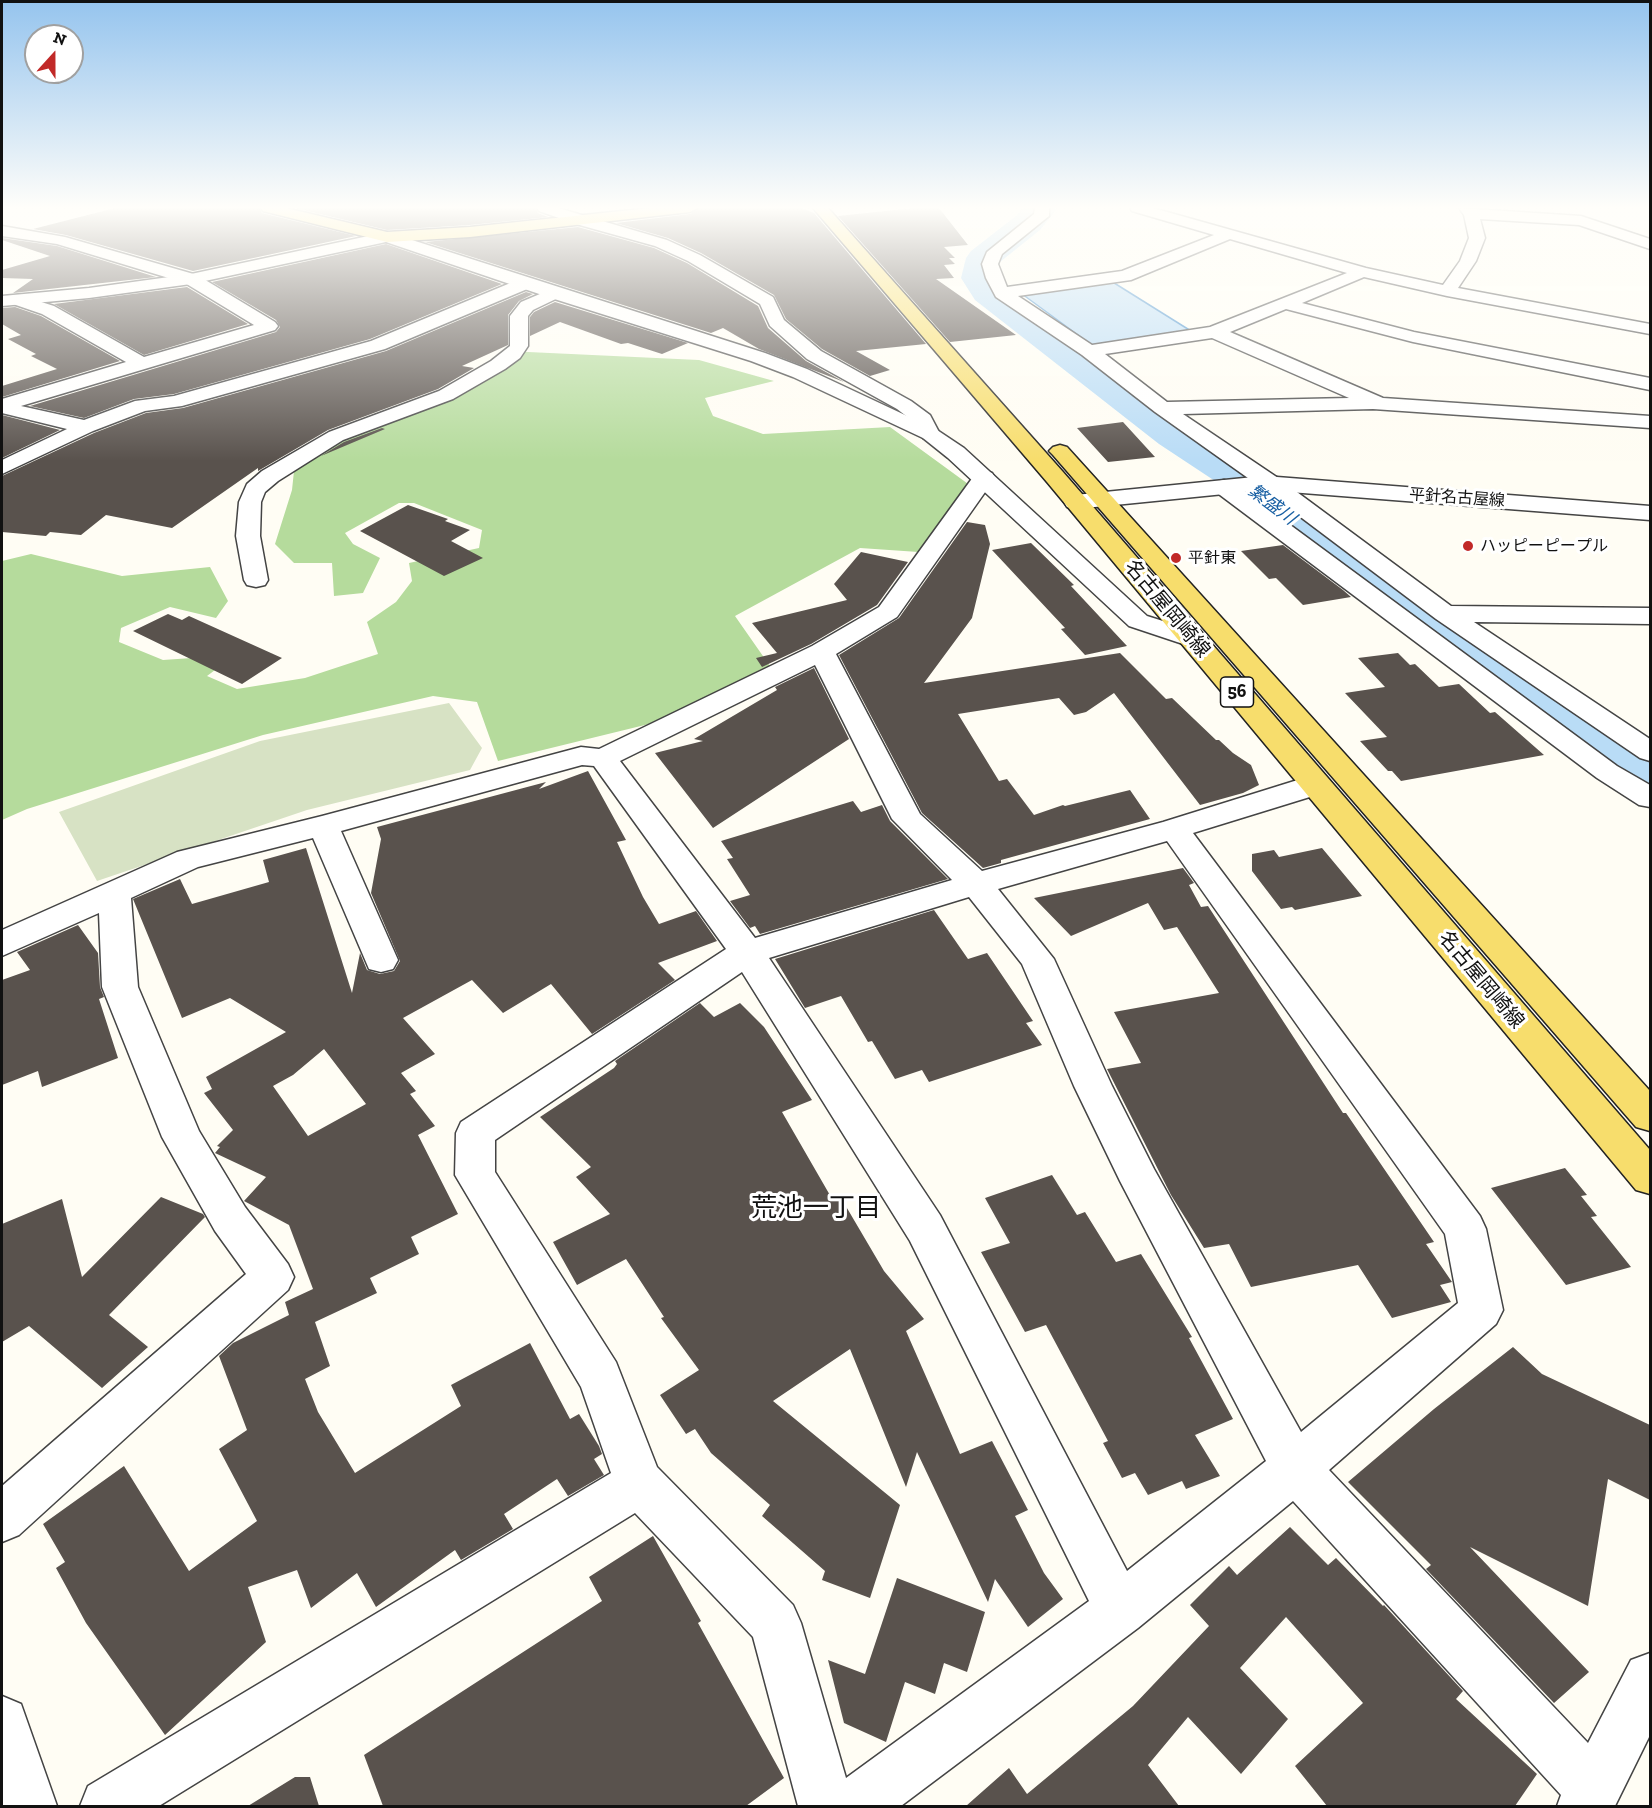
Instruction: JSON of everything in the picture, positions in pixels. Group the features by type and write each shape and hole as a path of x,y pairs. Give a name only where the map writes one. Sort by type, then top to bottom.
{"main road":[{"name":"名古屋岡崎線","path":"893,292 1075,502 1650,1178"},
{"name":"名古屋岡崎線","path":"917,292 1650,1116"}],"street":[{"path":"10,300 76,292"},
{"path":"2,406 269,326 213,292"},
{"path":"2,468 86,427 142,405 175,402 378,345 502,292"},
{"path":"752,292 767,301 776,322 814,355 904,405 923,419 930,434"},
{"path":"1002,293 1007,292"},
{"path":"1089,351 1214,332 1315,292"},
{"path":"1455,292 1650,328"},
{"path":"256,580 248,536 250,502 255,489 270,476 336,436 434,400 498,365 513,354 519,346 519,316 527,306 554,293 758,357 930,434 984,478 1138,621 1192,639"},
{"path":"1002,293 1089,351 1162,408 1445,614 1650,753"},
{"path":"2,315 7,313 10,300"},
{"path":"10,300 48,310 141,363"},
{"path":"1287,304 1413,337 1650,384"},
{"path":"1214,332 1379,404"},
{"path":"1162,408 1379,404 1650,422"},
{"path":"2,406 86,427"},
{"path":"2,944 188,859 323,826 581,756 603,758 822,652 888,612 984,478"},
{"name":"平針名古屋線","path":"1075,502 1267,483 1650,513"},
{"path":"1224,487 1608,772 1650,798"},
{"path":"1445,614 1650,616"},
{"path":"822,652 907,819 976,884 1037,959 1140,1181 1295,1468 1590,1798 1650,1679"},
{"path":"603,758 747,952 925,1228 1120,1610"},
{"path":"826,1806 775,1623 639,1483 600,1377 475,1175 475,1133 747,952 976,884 1174,829 1316,785"},
{"path":"323,826 381,960"},
{"path":"855,1806 1120,1610 1295,1468 1481,1310 1466,1229 1174,829"},
{"path":"2,1518 273,1277 230,1219 182,1137 120,987 114,894"},
{"path":"108,1806 639,1483"},
{"path":"2,1723 29,1806"}],"green space":[{"path":"507,351 699,360 774,381 705,398 713,416 763,434 890,427 975,489 933,553 860,548 735,616 772,669 653,723 498,761 477,702 433,696 263,735 27,809 2,820 2,561 31,554 122,576 210,567 228,601 216,618 170,607 121,628 119,642 163,660 235,655 207,676 237,689 305,678 378,654 367,622 396,602 412,581 409,563 479,548 482,530 414,503 399,503 345,533 353,544 380,558 363,593 334,596 332,563 294,563 275,544 292,490 294,471 334,440 446,401"},
{"path":"449,703 482,748 470,770 307,810 97,881 59,812 260,741"}],"water":[{"path":"1129,292 1191,331 1093,346 1022,294"}],"building":[{"path":"145,292 196,292 248,324 144,355 54,304"},
{"path":"229,292 482,292 370,339 174,394 134,399 84,418 30,406 276,332 280,327 276,320"},
{"path":"525,292 533,294 519,301 508,315 508,345 462,366 474,368 438,389 328,430 258,471 258,468 172,528 106,515 81,535 50,532 46,536 2,532 2,476 94,433 146,413 183,408 386,351"},
{"path":"583,292 736,292 758,306 768,328 806,361 844,382 759,349 723,328 711,333"},
{"path":"769,292 882,292 926,344 856,351 890,370 870,376 822,349 786,319 774,295"},
{"path":"906,292 955,292 1016,335 950,342"},
{"path":"555,302 688,343 662,354 628,343 621,344 560,322 530,336 530,317 534,312"},
{"path":"15,307 41,316 120,361 2,397 2,386 57,369 31,356 36,354 8,339 21,335 2,324 2,308"},
{"path":"2,415 60,430 2,458"},
{"path":"1123,422 1155,457 1108,462 1077,428"},
{"path":"382,428 385,429 321,456 344,442"},
{"path":"408,505 448,519 445,521 470,530 451,541 483,558 444,576 360,531"},
{"path":"967,522 985,525 990,544 972,618 924,683 1120,653 1166,699 1172,698 1216,740 1251,765 1259,785 1243,793 1200,805 1114,693 1086,712 1074,715 1059,698 958,714 999,781 1007,779 1034,815 1063,805 1130,790 1150,819 1001,860 1001,863 983,868 922,813 839,655 899,618"},
{"path":"1031,543 1074,585 1071,586 1127,646 1085,655 1061,629 1065,628 992,550"},
{"path":"1283,545 1351,597 1303,605 1276,578 1269,579 1241,551"},
{"path":"861,552 908,562 877,605 811,644 762,667 756,658 777,653 752,623 847,600 834,584"},
{"path":"168,614 182,620 189,616 282,658 242,684 133,631"},
{"path":"1398,653 1410,665 1415,664 1439,687 1459,684 1490,713 1495,712 1544,755 1401,781 1392,771 1388,771 1360,741 1387,737 1345,693 1385,687 1358,658"},
{"path":"814,668 849,739 713,828 655,753 703,741 694,739 777,690 775,687"},
{"path":"588,771 626,840 617,842 643,897 659,924 696,911 717,941 658,963 675,980 592,1034 551,984 503,1013 472,980 403,1018 435,1054 401,1073 416,1091 410,1094 435,1126 418,1135 458,1214 411,1237 419,1254 370,1278 377,1293 315,1322 330,1366 305,1379 318,1412 355,1473 461,1406 451,1385 530,1343 570,1419 579,1414 599,1446 602,1454 594,1459 604,1475 568,1496 557,1479 504,1514 513,1529 461,1560 455,1550 376,1607 357,1573 311,1608 297,1570 248,1587 266,1642 165,1735 86,1623 56,1568 65,1562 43,1524 124,1466 189,1571 257,1521 219,1449 247,1430 219,1356 233,1343 289,1315 285,1302 313,1289 289,1225 244,1201 266,1177 215,1153 220,1147 217,1146 233,1130 204,1093 212,1089 206,1077 286,1032 230,998 182,1018 133,899 180,879 192,904 269,882 263,860 306,848 352,993 360,953 367,970 380,974 394,971 400,961 371,893 381,839 377,827 546,782 539,789","holes":["324,1049 366,1104 308,1136 273,1086 293,1075"]},
{"path":"853,801 861,812 882,805 890,821 948,879 760,934 755,926 750,928 730,901 750,895 727,859 733,858 721,841"},
{"path":"1322,848 1362,896 1295,910 1292,907 1281,909 1252,871 1252,854 1274,850 1279,857"},
{"path":"1183,868 1194,883 1189,885 1201,907 1208,906 1343,1113 1346,1113 1434,1242 1426,1244 1452,1282 1440,1285 1451,1302 1392,1318 1358,1265 1251,1287 1229,1244 1204,1248 1171,1195 1107,1069 1141,1063 1114,1012 1219,993 1177,927 1164,930 1148,903 1071,936 1034,898"},
{"path":"934,910 968,959 987,953 1033,1021 1026,1023 1042,1045 929,1082 922,1070 895,1079 872,1041 868,1042 841,996 805,1008 775,959"},
{"path":"78,925 98,953 100,987 104,997 99,999 118,1058 42,1087 38,1071 2,1085 2,980 30,970 17,952"},
{"path":"700,1003 714,1017 740,1003 764,1027 812,1100 782,1112 831,1197 836,1195 841,1204 844,1203 884,1271 924,1319 906,1331 960,1454 992,1441 1028,1510 1015,1516 1044,1573 1063,1599 1028,1627 995,1579 988,1602 917,1452 906,1487 850,1349 773,1401 900,1505 870,1598 822,1580 825,1571 762,1516 770,1505 711,1453 695,1429 686,1434 660,1395 699,1370 661,1318 664,1317 626,1259 577,1285 553,1242 610,1214 576,1177 591,1167 540,1117 614,1068 617,1064 615,1061"},
{"path":"1565,1168 1587,1195 1581,1196 1597,1216 1591,1217 1631,1267 1566,1285 1491,1188"},
{"path":"1052,1175 1077,1215 1085,1212 1116,1262 1141,1254 1192,1337 1189,1338 1233,1419 1195,1435 1220,1476 1186,1489 1182,1481 1148,1495 1135,1473 1122,1478 1103,1443 1108,1441 1046,1325 1025,1332 981,1252 1010,1243 985,1198"},
{"path":"161,1197 203,1214 205,1217 109,1315 148,1347 102,1388 29,1326 2,1342 2,1224 62,1199 82,1277"},
{"path":"1513,1347 1542,1374 1650,1425 1650,1500 1608,1479 1588,1606 1470,1547 1589,1672 1554,1703 1426,1569 1431,1565 1348,1482 1434,1409"},
{"path":"1290,1527 1328,1565 1336,1558 1384,1605 1463,1691 1456,1699 1537,1774 1515,1806 1327,1806 1295,1766 1363,1703 1286,1617 1240,1668 1288,1719 1241,1774 1188,1717 1148,1765 1179,1806 966,1806 1009,1768 1027,1794 1133,1706 1209,1626 1190,1605 1229,1566 1237,1575"},
{"path":"653,1536 701,1621 698,1623 784,1778 746,1806 383,1806 364,1755 602,1601 589,1577"},
{"path":"897,1578 985,1612 967,1672 944,1663 935,1694 905,1682 886,1742 844,1723 828,1660 865,1674"},
{"path":"295,1777 310,1777 319,1806 248,1806"}],"waterway":[{"name":"繁盛川","path":"988,292 1175,435 1231,471 1591,743 1650,778"}],"place":[{"name":"ハッピーピープル","path":"1468,546"},
{"name":"平針東","path":"1176,558"}],"district":[{"name":"荒池一丁目","path":"816,1209"}]}
